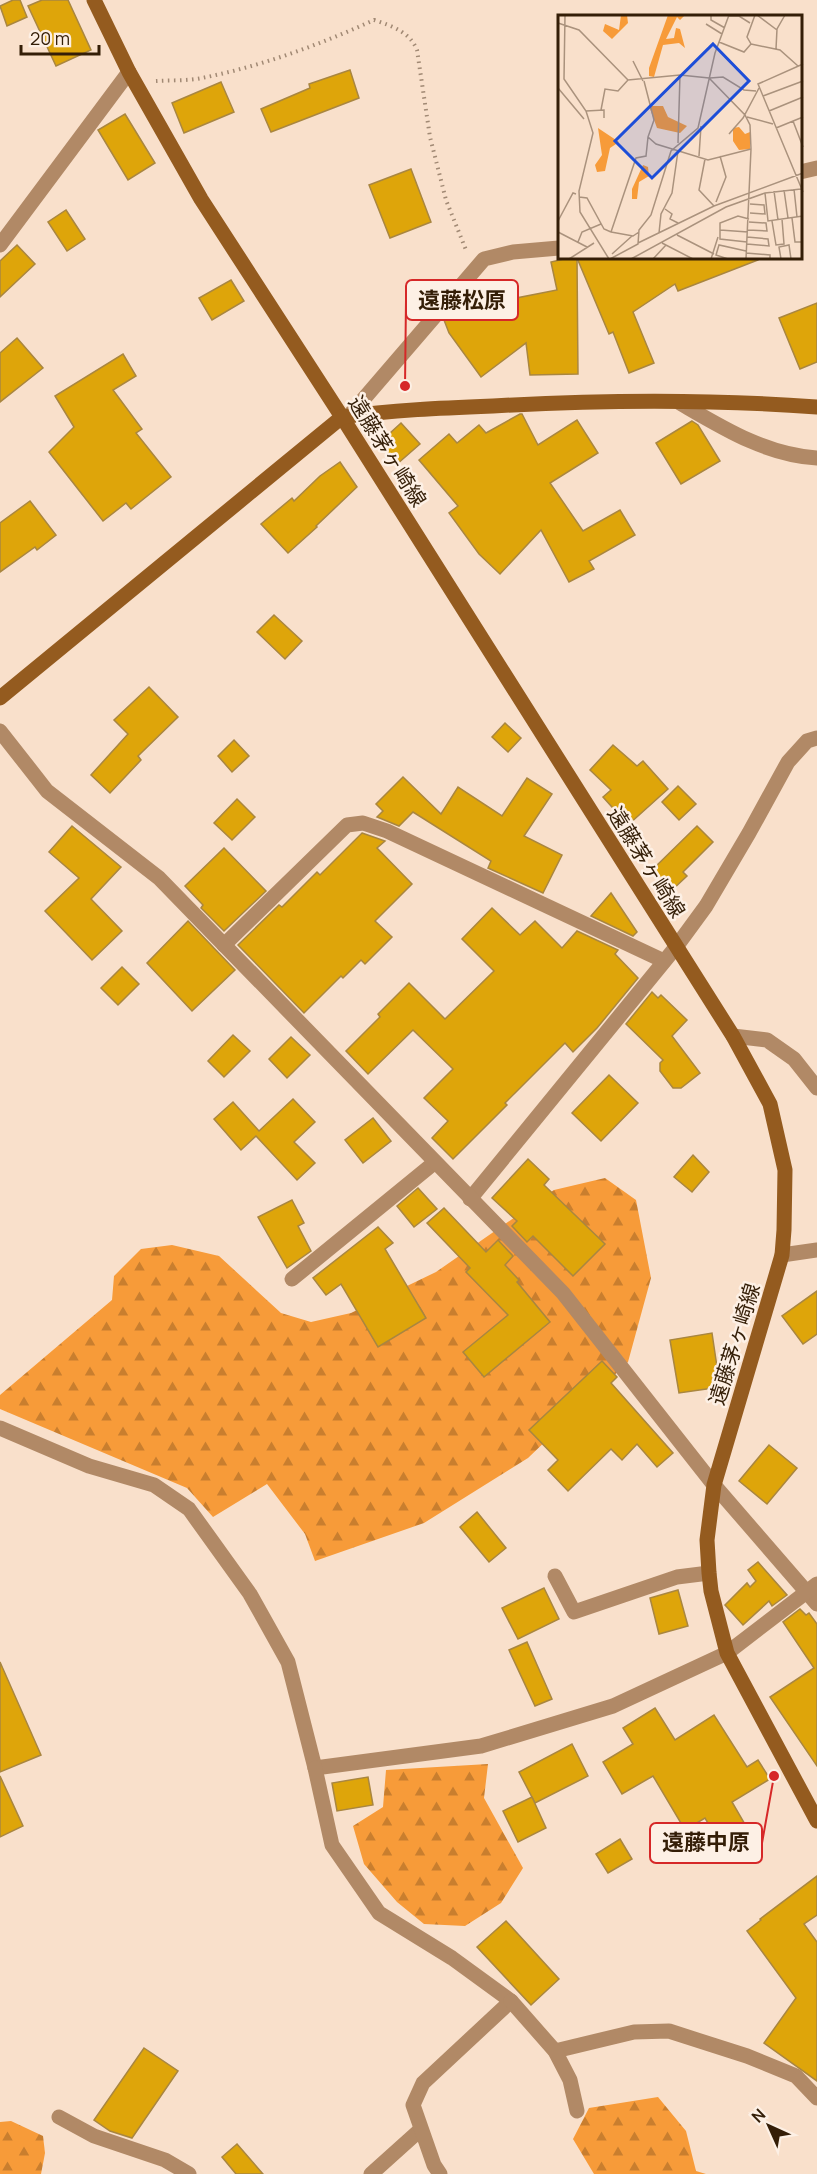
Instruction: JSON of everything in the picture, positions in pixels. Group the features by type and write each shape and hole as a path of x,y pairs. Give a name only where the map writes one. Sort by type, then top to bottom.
{"main road":[{"name":"遠藤茅ヶ崎線","path":"94,0 131,77 201,199 346,416 733,1036 770,1104 785,1170 783,1255 714,1485 707,1540 709,1573 711,1591 727,1653 817,1821"},
{"path":"0,698 346,416 382,411 582,401 817,407"}],"street":[{"path":"0,245 131,77"},
{"path":"802,172 817,168"},
{"path":"346,416 484,259 513,252 558,248"},
{"path":"680,403 725,429 764,447 817,458"},
{"path":"0,731 47,791 159,878 562,1293 714,1485 812,1588 817,1604"},
{"path":"470,1199 676,947 706,906 788,762 807,741 817,738"},
{"path":"224,945 347,825 363,823 387,831 664,961"},
{"path":"733,1036 767,1040 794,1059 817,1088"},
{"path":"292,1279 434,1163"},
{"path":"783,1255 817,1250"},
{"path":"0,1428 90,1466 154,1485 189,1509 250,1594 288,1662 332,1845 379,1913 452,1958 511,2001 555,2051 570,2080 578,2111"},
{"path":"555,1576 573,1612 677,1577 709,1573"},
{"path":"315,1768 481,1746 613,1706 727,1653 812,1588"},
{"path":"440,2174 420,2130 413,2105 423,2083 511,2001"},
{"path":"555,2051 634,2032 669,2031 747,2056 796,2076 817,2098"},
{"path":"59,2117 94,2136 165,2160 189,2174"},
{"path":"371,2174 420,2130"}],"path":[{"path":"131,77 201,78 325,43 374,20 392,26 412,38 417,50 430,137 446,200 474,270"}],"green space":[{"path":"605,1178 636,1200 651,1278 628,1362 528,1458 424,1523 315,1561 305,1534 267,1484 213,1517 187,1488 0,1409 0,1395 112,1300 114,1276 141,1249 172,1245 219,1256 281,1313 311,1322 351,1313 436,1272 554,1190"},
{"path":"488,1764 484,1798 523,1868 501,1903 465,1926 424,1924 397,1902 364,1864 353,1826 383,1807 386,1770"},
{"path":"658,2097 686,2131 696,2171 706,2174 594,2174 573,2139 589,2108"},
{"path":"11,2121 43,2136 45,2153 41,2174 0,2174 0,2122"}],"building":[{"path":"13,0 20,0 27,17 7,26 0,6"},
{"path":"42,0 68,0 91,50 56,66 28,6"},
{"path":"350,70 359,98 271,132 261,109 310,88 309,84"},
{"path":"221,82 234,112 184,133 172,103"},
{"path":"125,114 155,163 128,180 98,130"},
{"path":"411,169 431,222 390,238 369,185"},
{"path":"66,210 85,239 67,251 48,222"},
{"path":"17,245 35,264 0,297 0,261"},
{"path":"577,260 578,374 530,375 526,343 481,377 449,333 444,320 458,315 456,310 483,301 481,293 514,286 516,298 557,290 551,262"},
{"path":"578,260 758,260 678,291 675,284 633,312 654,363 629,373 613,332 609,334"},
{"path":"231,280 244,301 212,320 199,298"},
{"path":"817,303 817,362 800,369 779,318"},
{"path":"17,338 43,368 0,402 0,353"},
{"path":"123,354 136,376 113,390 142,429 136,433 171,477 131,509 126,503 103,521 49,452 74,427 55,396"},
{"path":"520,414 538,445 577,420 598,453 550,483 583,531 620,510 635,535 589,561 594,569 569,582 541,530 500,574 479,554 449,513 458,506 419,460 449,434 457,443 479,425 486,433"},
{"path":"692,421 698,425 720,461 681,484 656,443"},
{"path":"401,423 420,444 396,465 378,444"},
{"path":"340,462 357,487 288,553 261,524 292,498 294,501 320,476"},
{"path":"30,501 56,535 37,550 35,547 0,572 0,523"},
{"path":"274,615 302,641 285,659 257,632"},
{"path":"149,687 178,717 138,756 141,760 110,793 91,775 128,734 114,720"},
{"path":"505,723 521,738 508,752 492,737"},
{"path":"234,740 249,756 232,772 218,756"},
{"path":"613,745 637,766 643,761 668,789 628,825 603,797 611,790 590,770"},
{"path":"403,777 441,814 458,787 502,816 527,778 552,794 524,836 562,855 543,893 488,868 491,861 413,812 399,826 377,817 383,811 376,804"},
{"path":"678,786 696,804 679,820 662,802"},
{"path":"237,799 255,817 232,840 214,823"},
{"path":"72,826 121,867 91,899 122,931 92,960 45,911 79,878 49,852"},
{"path":"697,826 713,842 683,872 687,876 670,892 651,871"},
{"path":"362,833 385,841 377,848 412,884 375,921 392,937 365,964 361,960 343,978 341,976 304,1013 238,945 279,905 282,907 317,872 320,875"},
{"path":"224,848 266,891 224,931 201,908 203,905 185,886"},
{"path":"611,893 637,932 633,936 591,916"},
{"path":"492,908 520,935 535,921 562,948 577,931 618,950 615,954 638,978 597,1028 573,1052 565,1043 453,1159 432,1138 448,1121 424,1098 453,1069 413,1030 368,1074 346,1051 380,1017 378,1014 409,983 445,1019 494,971 462,939"},
{"path":"188,921 235,970 192,1011 147,963"},
{"path":"122,967 139,984 118,1005 101,988"},
{"path":"652,992 658,998 661,995 687,1020 672,1036 700,1073 681,1088 673,1088 660,1071 660,1063 663,1060 626,1024"},
{"path":"233,1035 250,1051 224,1077 208,1061"},
{"path":"291,1037 310,1055 287,1078 269,1059"},
{"path":"609,1075 638,1103 601,1141 572,1113"},
{"path":"293,1099 315,1122 294,1142 315,1163 297,1180 256,1136 241,1150 214,1119 233,1102 259,1131"},
{"path":"373,1118 391,1141 363,1163 345,1140"},
{"path":"693,1155 709,1172 692,1192 674,1177"},
{"path":"528,1159 549,1179 544,1185 605,1244 573,1276 533,1236 527,1242 512,1226 517,1221 492,1198"},
{"path":"418,1188 437,1209 414,1227 397,1206"},
{"path":"292,1200 304,1223 298,1226 311,1251 287,1268 258,1217"},
{"path":"444,1208 486,1252 498,1240 513,1256 505,1265 550,1322 484,1377 463,1352 508,1315 466,1272 470,1268 427,1223"},
{"path":"378,1227 393,1243 385,1249 426,1318 378,1347 341,1284 326,1295 313,1278"},
{"path":"817,1291 817,1334 803,1344 782,1316"},
{"path":"712,1333 720,1387 679,1393 670,1340"},
{"path":"602,1361 617,1377 611,1383 673,1453 657,1467 637,1444 622,1460 611,1449 568,1491 548,1470 558,1460 529,1430"},
{"path":"769,1445 797,1468 767,1504 739,1481"},
{"path":"477,1512 506,1548 489,1562 460,1527"},
{"path":"758,1562 787,1595 772,1606 769,1601 743,1625 725,1605 747,1583 750,1587 756,1581 748,1570"},
{"path":"544,1588 559,1619 518,1639 502,1608"},
{"path":"678,1590 688,1626 659,1634 650,1598"},
{"path":"800,1609 806,1615 809,1613 817,1624 817,1766 770,1697 814,1668 783,1622"},
{"path":"527,1642 552,1699 535,1706 509,1650"},
{"path":"0,1662 41,1755 0,1772"},
{"path":"655,1708 675,1740 714,1715 747,1767 758,1760 770,1779 732,1802 746,1826 750,1844 728,1857 705,1818 685,1830 653,1776 622,1794 603,1762 633,1744 623,1728"},
{"path":"572,1744 588,1776 535,1803 519,1772"},
{"path":"0,1776 23,1826 0,1837"},
{"path":"368,1777 373,1805 337,1811 332,1783"},
{"path":"532,1797 546,1828 518,1842 503,1811"},
{"path":"620,1839 632,1859 608,1873 596,1854"},
{"path":"817,1876 817,1915 804,1924 817,1942 817,2081 764,2043 796,1998 747,1931"},
{"path":"506,1921 559,1979 531,2005 477,1947"},
{"path":"144,2048 178,2071 132,2138 110,2131 94,2120"},
{"path":"237,2144 263,2174 236,2174 222,2157"}],"place":[{"name":"遠藤松原","path":"405,386"},
{"name":"遠藤中原","path":"774,1776"}]}
